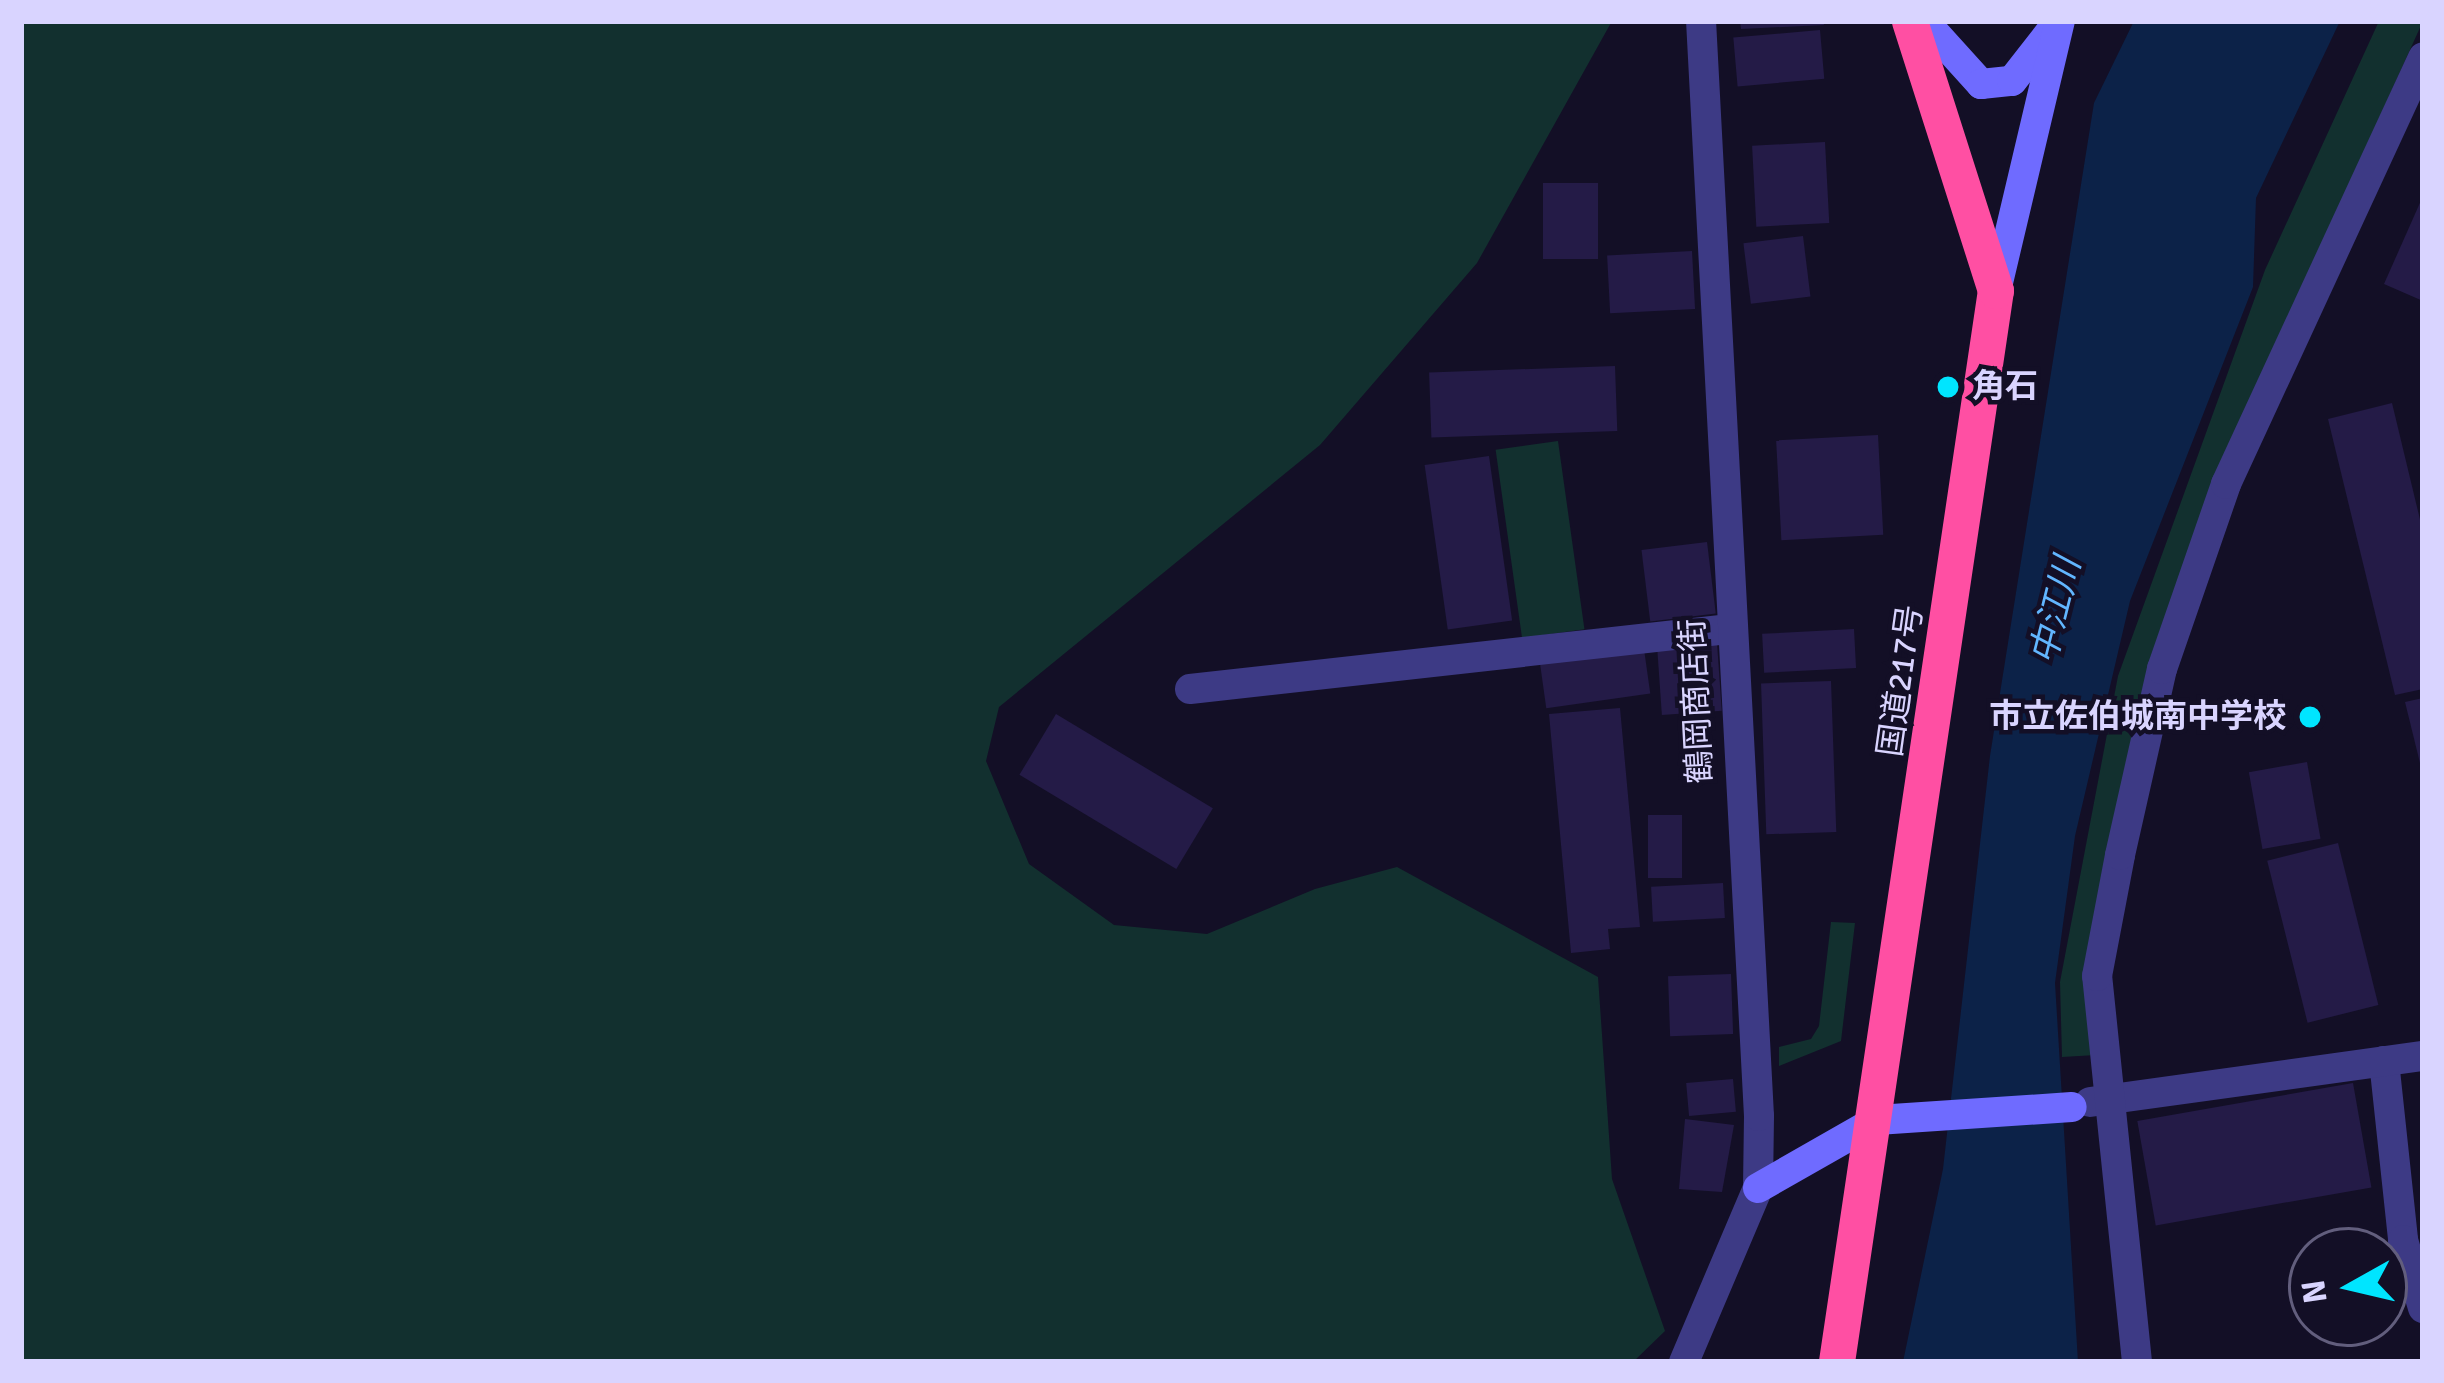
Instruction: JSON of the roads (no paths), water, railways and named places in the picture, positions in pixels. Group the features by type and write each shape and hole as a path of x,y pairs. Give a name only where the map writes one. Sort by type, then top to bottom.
{"highway":[{"name":"国道217号","path":"1837,1362 1877,1120 1996,291 1910,21"}],"street":[{"name":"鶴岡商店街","path":"1684,1362 1758,1188 1701,21"},
{"path":"1924,21 1981,84 2012,81 2059,21"},
{"path":"1996,291 2059,21"},
{"path":"2138,1362 2097,976 2162,669 2226,484 2423,57"},
{"path":"1190,689 1728,629"},
{"path":"1758,1188 1877,1120 2072,1107 2423,1056"},
{"path":"2384,1061 2403,1240 2423,1308"}],"water":[{"name":"中江川","path":"2134,21 2340,21 2256,198 2253,287 2130,601 2075,836 2055,983 2078,1362 1903,1362 1943,1169 1990,756 2094,103"}],"place":[{"name":"角石","path":"1948,387"},
{"name":"市立佐伯城南中学校","path":"2310,717"}]}
